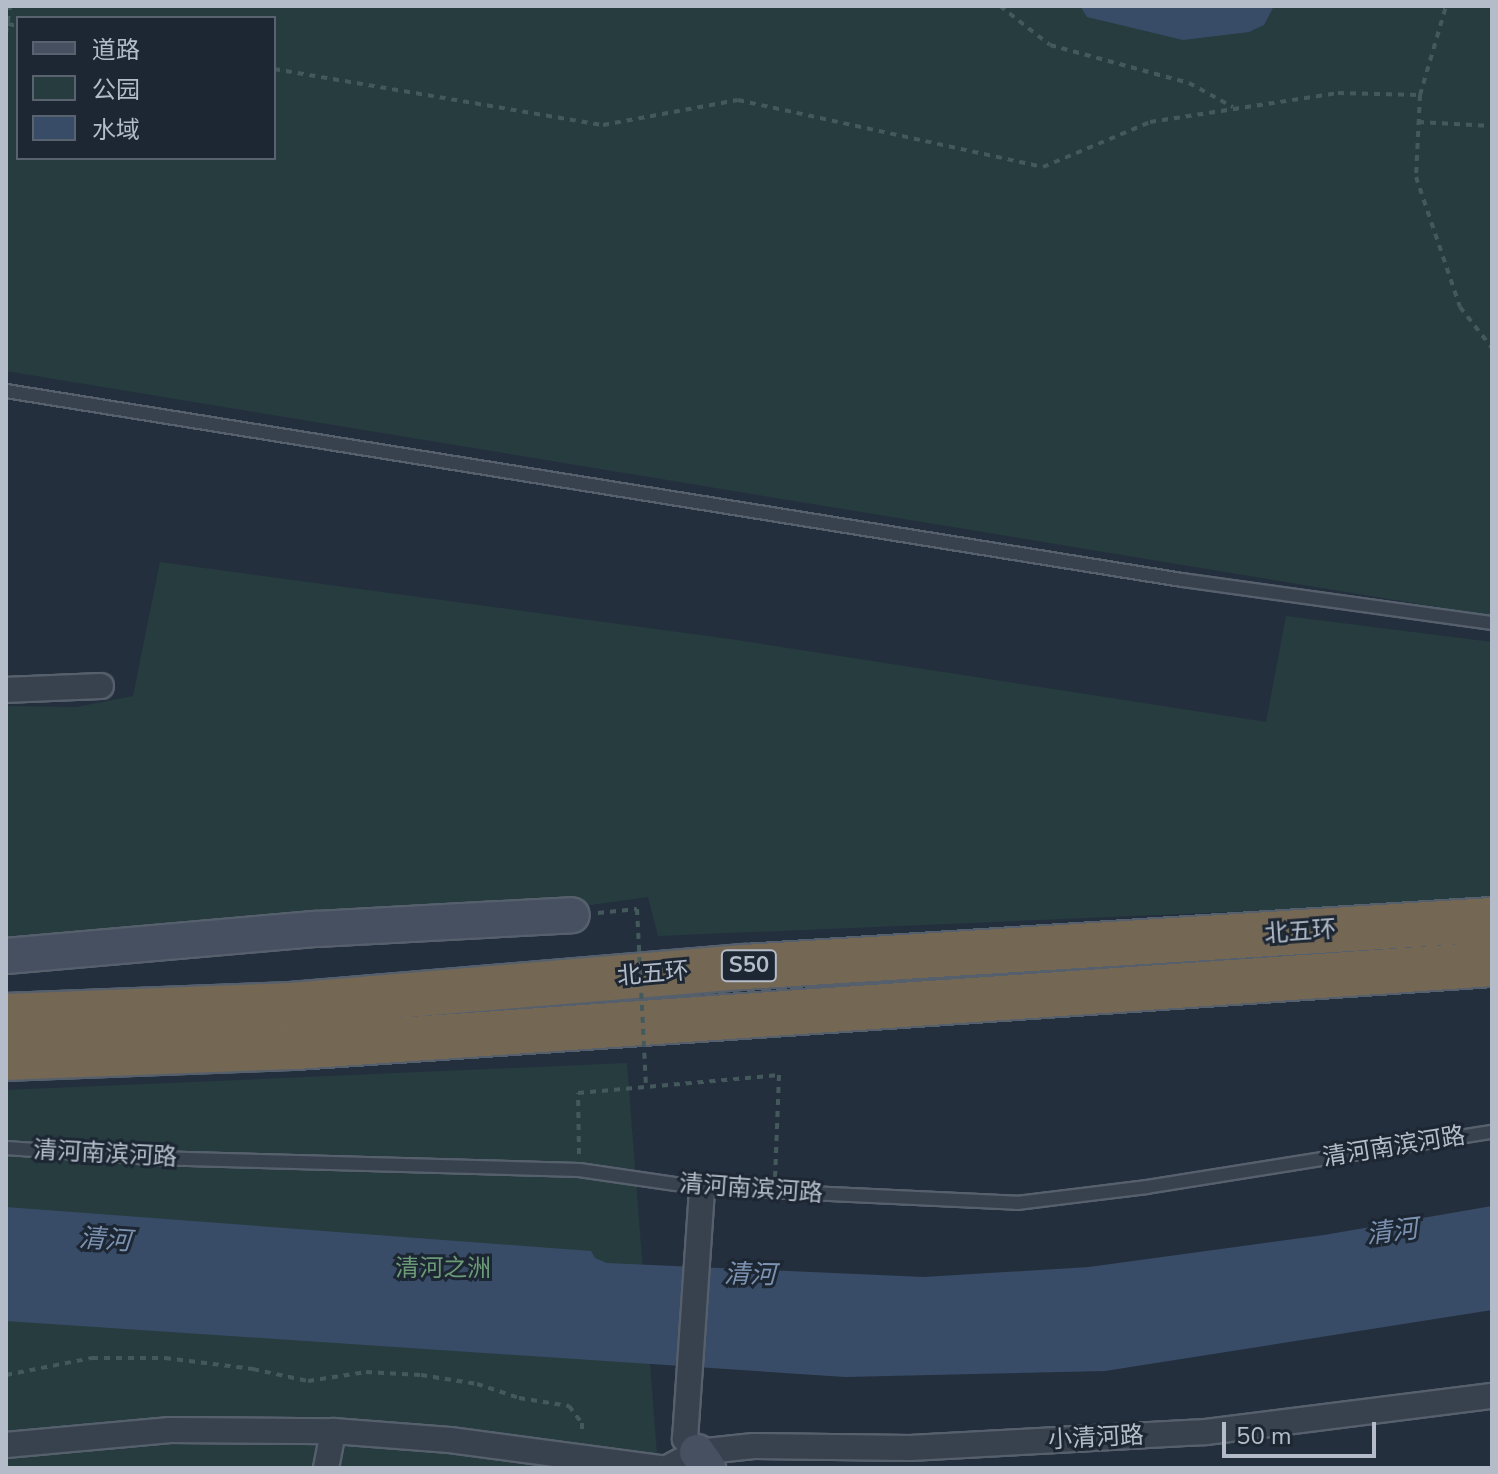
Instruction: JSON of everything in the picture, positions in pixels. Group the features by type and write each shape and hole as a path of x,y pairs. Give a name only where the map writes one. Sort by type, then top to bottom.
{"highway":[{"name":"北五环","path":"6,1016 289,1005 745,967 1492,920"},
{"name":"北五环","path":"6,1058 296,1047 1492,964"}],"street":[{"path":"6,690 101,686"},
{"path":"6,956 317,929 572,915"},
{"path":"6,1445 170,1430 333,1431 450,1440 664,1468 700,1463 685,1439 702,1188"},
{"name":"小清河路","path":"700,1463 754,1446 910,1448 1206,1432 1492,1396"},
{"path":"326,1468 333,1431"}],"lane":[{"path":"6,391 1166,577 1492,623"},
{"name":"清河南滨河路","path":"6,1148 152,1158 579,1170 702,1188 1017,1203 1147,1187 1492,1132"}],"path":[{"path":"6,34 10,6"},
{"path":"1000,6 1050,45 1189,83 1235,109"},
{"path":"1446,6 1420,95 1416,177 1460,307 1492,348"},
{"path":"276,69 603,125 738,100 1043,167 1150,122 1338,93 1420,95"},
{"path":"1418,122 1492,126"},
{"path":"572,915 637,909 646,1086"},
{"path":"579,1170 578,1093 779,1075 775,1193"},
{"path":"6,1375 92,1358 165,1358 253,1369 308,1381 366,1372 421,1375 477,1384 519,1398 569,1406 582,1423 581,1457"}],"green space":[{"path":"6,6 1492,6 1492,616 6,371"},
{"path":"160,562 737,640 1266,722 1286,616 1492,642 1492,901 658,936 648,897 591,905 6,946 6,706 76,707 133,696"},
{"name":"清河之洲","path":"627,1063 658,1468 6,1468 6,1090"}],"water":[{"path":"1080,6 1274,6 1264,25 1249,32 1183,40 1087,17"},
{"name":"清河","path":"1492,1206 1492,1310 1105,1371 845,1377 6,1321 6,1207 591,1251 595,1258 607,1263 924,1277 1089,1267 1324,1235"}]}
